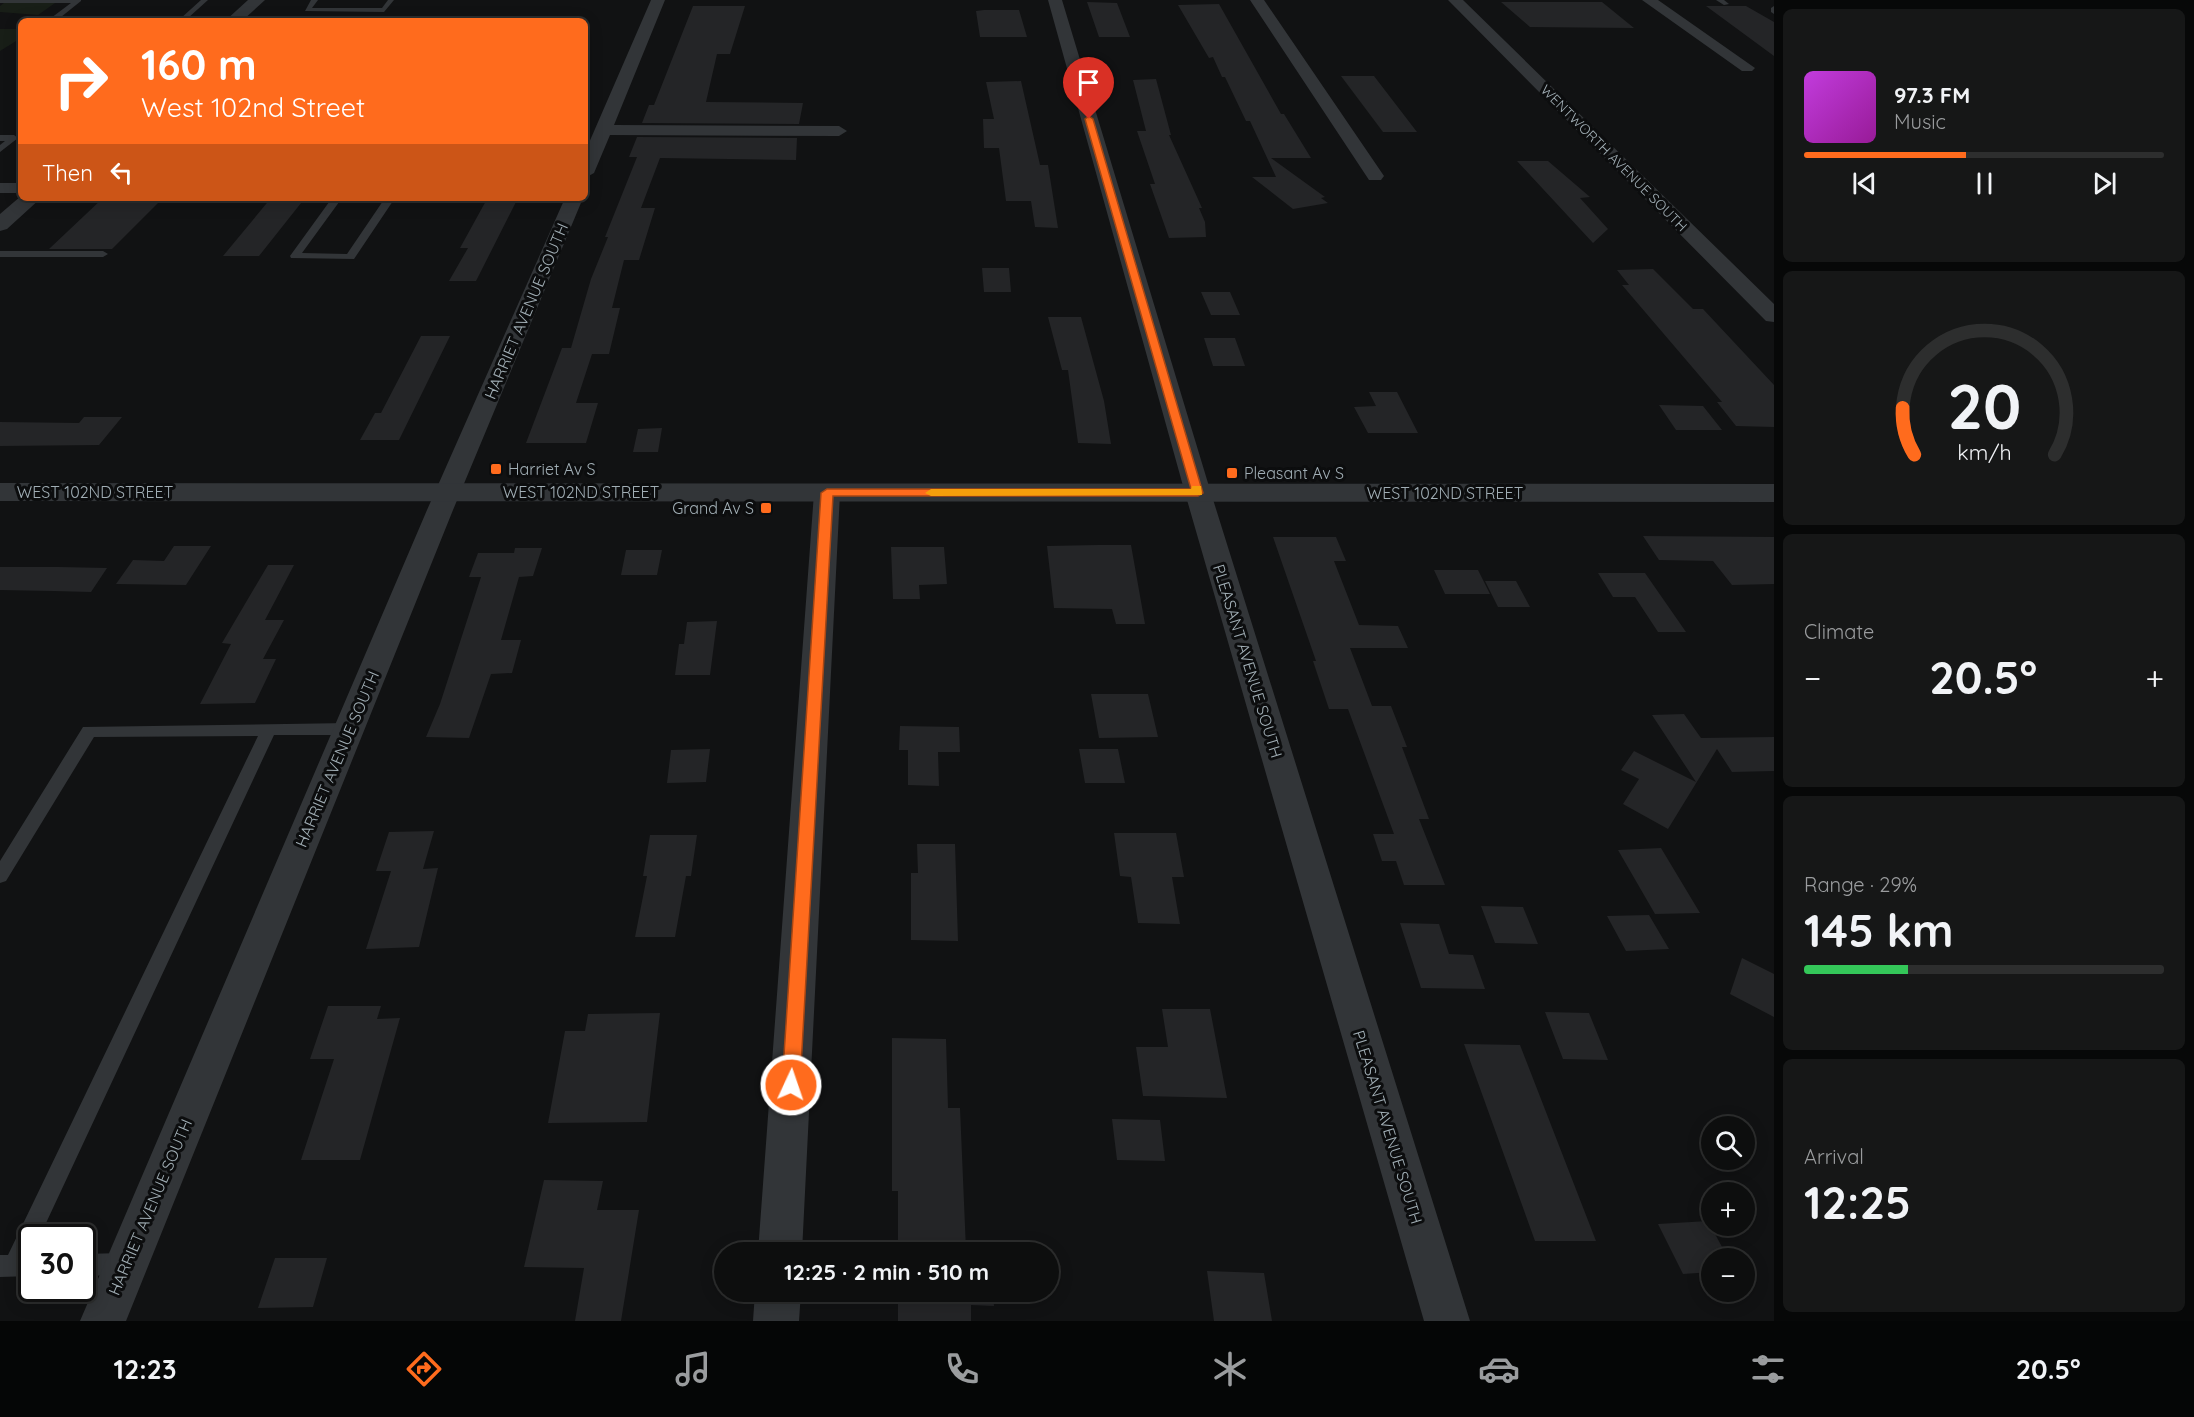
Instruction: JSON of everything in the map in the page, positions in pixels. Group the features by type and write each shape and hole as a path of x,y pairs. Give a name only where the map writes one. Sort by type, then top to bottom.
{"street":[{"path":"236,18 257,0"},
{"path":"588,166 658,0"},
{"name":"PLEASANT AVENUE SOUTH","path":"1055,0 1198,493 1447,1321"},
{"path":"1257,0 1375,176"},
{"name":"WENTWORTH AVENUE SOUTH","path":"1455,0 1774,316"},
{"path":"1649,0 1747,68"},
{"path":"603,130 839,131"},
{"path":"0,188 18,188"},
{"path":"0,225 28,201"},
{"name":"HARRIET AVENUE SOUTH","path":"103,1321 448,492 573,201"},
{"name":"WEST 102ND STREET","path":"0,492 1774,493"},
{"path":"781,1242 827,493"},
{"path":"776,1321 777,1302"}],"lane":[{"path":"0,1 79,0"},
{"path":"55,18 79,0"},
{"path":"184,18 205,0"},
{"path":"315,0 307,10 384,10 391,0"},
{"path":"0,138 14,138 0,149"},
{"path":"336,201 295,256 350,257 388,201"},
{"path":"0,254 103,254"},
{"path":"0,876 89,730 349,729"},
{"path":"15,1266 269,730"},
{"path":"96,1265 127,1264"}],"shaded area":[{"path":"4,3 55,3 38,15 0,12 0,6"},
{"path":"0,29 18,29 18,40 0,51"}],"building":[{"path":"1087,2 1117,3 1130,37 1099,37"},
{"path":"1501,2 1602,2 1634,28 1530,27"},
{"path":"1219,4 1281,114 1284,114 1311,158 1271,158 1325,197 1321,198 1328,203 1293,209 1252,177 1276,177 1250,121 1246,121 1225,77 1222,77 1213,57 1209,58 1178,5"},
{"path":"693,6 745,6 730,54 717,54 706,102 803,103 799,124 642,123 649,105 654,105"},
{"path":"1706,6 1746,6 1774,22 1774,56"},
{"path":"1019,10 1027,37 980,37 976,11"},
{"path":"1341,76 1374,76 1417,132 1383,132"},
{"path":"1156,79 1171,135 1169,135 1202,208 1199,208 1205,222 1206,237 1169,238 1150,184 1155,184 1137,131 1146,131 1133,80"},
{"path":"1021,81 1040,165 1048,165 1058,228 1035,227 1031,201 1006,201 999,148 984,148 983,119 994,119 986,82"},
{"path":"637,137 797,138 796,160 660,158 641,208 655,208 639,260 624,260 612,308 620,308 609,354 592,354 576,403 598,403 586,443 526,443 562,348 571,348 591,279 608,237 605,237 637,157 629,157"},
{"path":"1517,161 1548,161 1590,197 1580,198 1608,229 1593,243"},
{"path":"100,201 160,201 112,249 49,249"},
{"path":"269,201 303,201 259,256 223,256"},
{"path":"486,201 516,201 476,281 449,281 468,248 460,248"},
{"path":"982,268 1009,268 1011,292 984,292"},
{"path":"1653,269 1693,309 1703,309 1774,385 1774,427 1736,426 1717,402 1722,402 1622,285 1629,285 1617,270"},
{"path":"1201,292 1230,292 1240,315 1211,315"},
{"path":"1048,317 1081,317 1104,401 1111,444 1078,443 1068,370 1062,370"},
{"path":"421,336 450,336 399,440 360,440 375,413 381,413"},
{"path":"1204,338 1235,338 1245,366 1213,366"},
{"path":"1369,392 1397,392 1418,433 1368,433 1354,407 1376,406"},
{"path":"1659,405 1703,406 1722,430 1676,430"},
{"path":"84,417 122,417 99,445 0,446 0,422 79,423"},
{"path":"662,428 658,452 633,452 638,429"},
{"path":"1643,536 1774,537 1774,584 1732,585 1713,561 1659,560"},
{"path":"1273,537 1336,537 1346,561 1334,561 1359,625 1398,626 1408,648 1350,648 1372,706 1391,706 1407,747 1402,747 1429,819 1419,819 1445,885 1404,885 1396,861 1382,861 1373,834 1394,834 1348,709 1329,709 1313,661 1316,661"},
{"path":"1131,545 1145,624 1116,624 1112,609 1054,608 1047,546"},
{"path":"174,546 211,546 186,585 116,584 133,560 164,561"},
{"path":"891,547 944,547 947,584 919,585 920,599 893,599"},
{"path":"515,548 542,548 533,576 519,577 501,640 521,640 512,673 491,674 469,738 426,737 440,704 481,577 469,577 478,553 514,553"},
{"path":"626,550 662,550 657,575 621,575"},
{"path":"268,565 294,565 265,620 284,620 263,659 276,659 255,703 200,704 231,644 222,643"},
{"path":"0,567 107,568 91,592 0,590"},
{"path":"1434,570 1478,570 1490,594 1445,594"},
{"path":"1598,573 1645,573 1686,632 1658,632 1635,597 1613,597"},
{"path":"1485,581 1516,581 1530,607 1498,607"},
{"path":"717,621 710,675 675,675 679,644 684,644 687,622"},
{"path":"1091,694 1148,694 1158,737 1099,738"},
{"path":"1684,714 1701,738 1774,737 1774,771 1732,772 1717,749 1668,829 1623,804 1639,779 1621,770 1634,751 1696,782 1652,715"},
{"path":"900,726 959,727 960,752 938,752 939,786 908,785 908,750 899,750"},
{"path":"710,749 706,782 667,783 671,750"},
{"path":"1079,749 1118,749 1125,783 1085,783"},
{"path":"434,831 423,869 438,868 419,947 366,949 391,871 376,871 389,832"},
{"path":"1114,833 1176,833 1184,877 1172,877 1180,924 1138,923 1131,877 1120,876"},
{"path":"650,835 697,835 691,876 686,876 675,937 635,937 647,876 643,876"},
{"path":"917,844 955,844 958,941 911,940 911,873 918,873"},
{"path":"1661,848 1700,913 1655,914 1618,850"},
{"path":"1481,906 1523,907 1538,944 1495,943"},
{"path":"1649,915 1669,949 1626,951 1607,916"},
{"path":"1400,923 1439,924 1449,954 1473,955 1485,989 1421,988"},
{"path":"1742,958 1774,974 1774,1017 1730,994"},
{"path":"328,1006 381,1006 377,1019 400,1018 360,1160 301,1160 334,1059 310,1059"},
{"path":"1162,1009 1210,1009 1227,1098 1143,1096 1136,1047 1168,1047"},
{"path":"1545,1012 1589,1013 1608,1060 1563,1059"},
{"path":"660,1013 647,1122 548,1123 565,1031 585,1031 588,1014"},
{"path":"892,1038 946,1039 948,1108 960,1108 966,1242 898,1242 898,1191 892,1191"},
{"path":"1464,1044 1520,1045 1596,1241 1535,1241"},
{"path":"1112,1119 1160,1120 1165,1161 1117,1160"},
{"path":"544,1180 603,1181 597,1210 639,1210 621,1321 575,1321 584,1268 524,1267"},
{"path":"1701,1221 1701,1236 1716,1236 1723,1248 1701,1248 1701,1273 1683,1274 1658,1224"},
{"path":"275,1258 327,1258 313,1307 258,1308"},
{"path":"1207,1271 1264,1273 1272,1321 1214,1321"},
{"path":"898,1302 994,1302 994,1306 971,1305 971,1321 898,1321"}],"slow traffic":[{"path":"931,493 1198,493 1196,489"}],"place":[{"name":"Harriet Av S","path":"496,469"},
{"name":"Pleasant Av S","path":"1232,473"},
{"name":"Grand Av S","path":"766,508"}],"route":[{"path":"791,1085 827,493 1198,493 1089,119"}]}
